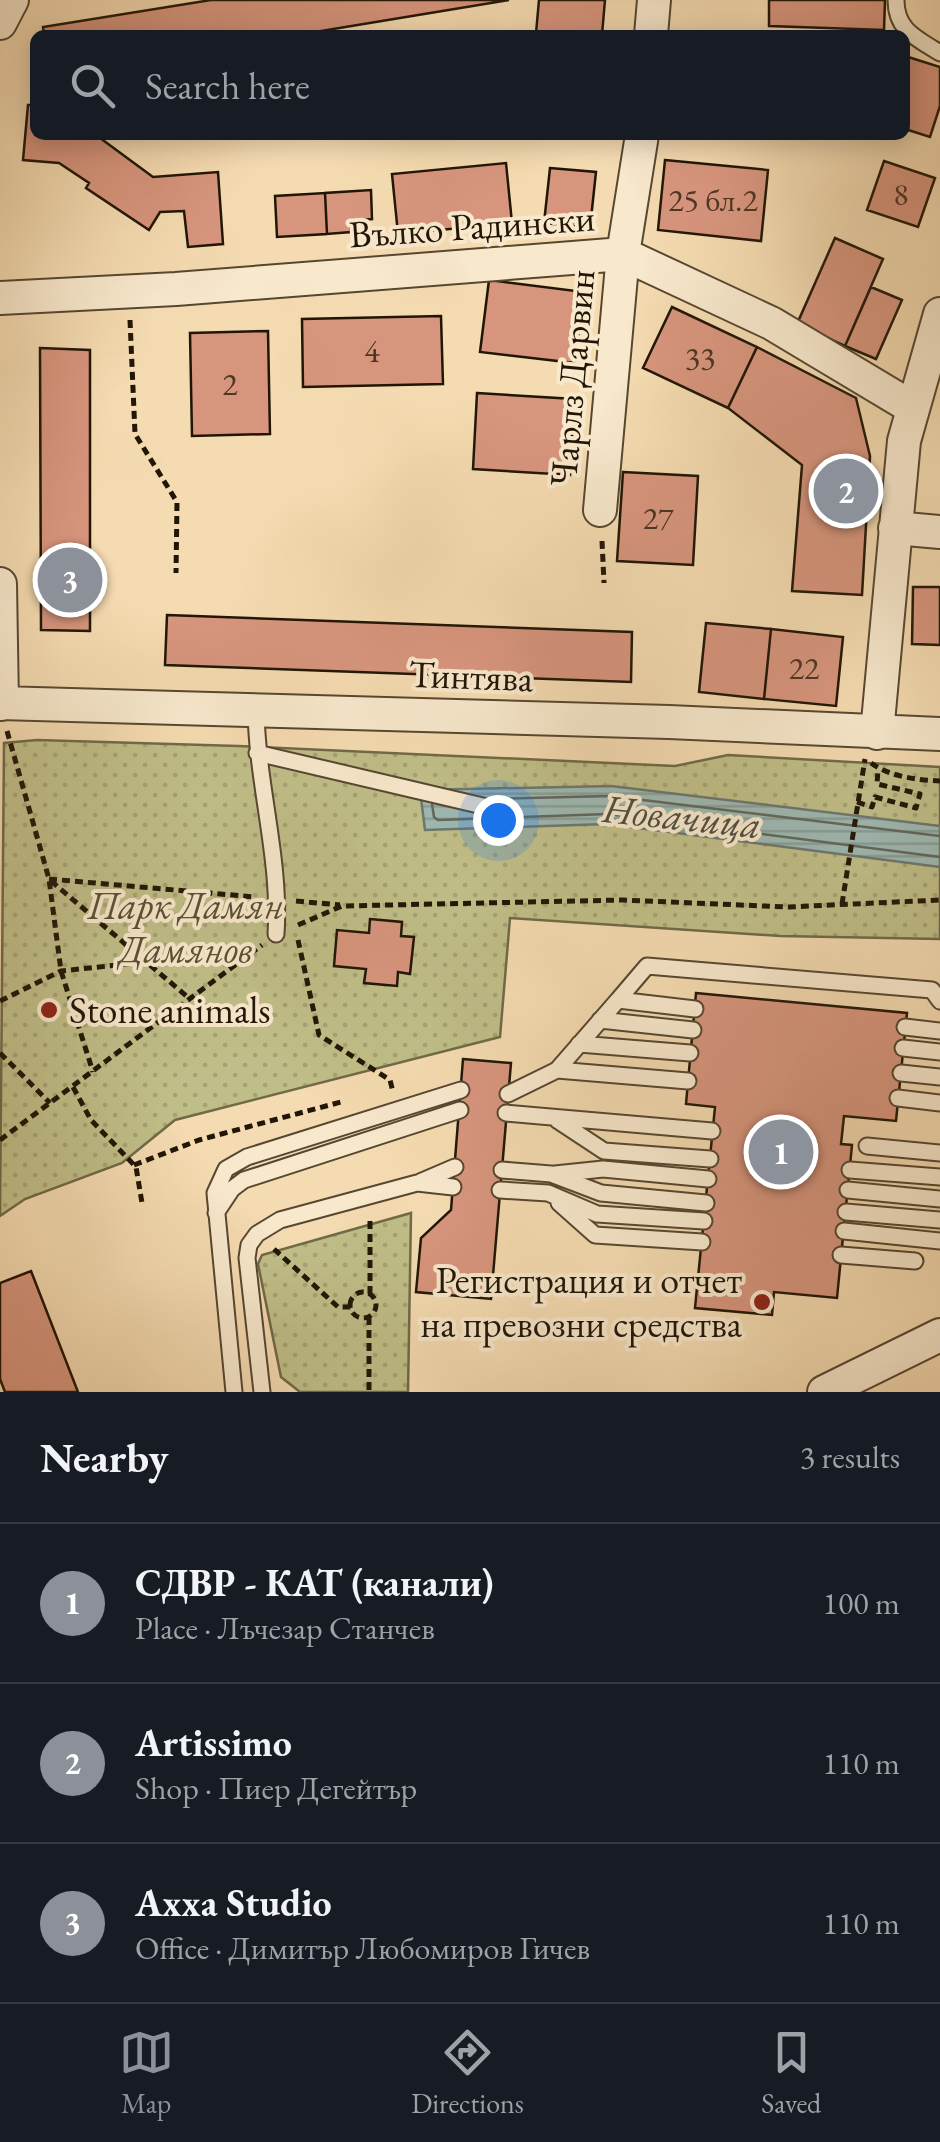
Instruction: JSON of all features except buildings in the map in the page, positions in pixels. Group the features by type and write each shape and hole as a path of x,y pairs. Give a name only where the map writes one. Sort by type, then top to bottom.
{"street":[{"path":"0,23 12,0"},
{"path":"651,30 654,0"},
{"name":"Чарлз Дарвин","path":"600,510 623,254 641,140"},
{"name":"Вълко Радински","path":"0,298 128,292 623,254 771,323 912,408"},
{"path":"877,733 904,441 940,314"},
{"path":"896,528 940,532"},
{"path":"0,584 1,704"},
{"name":"Тинтява","path":"1,704 669,722 940,734"},
{"path":"824,1392 940,1335"}],"lane":[{"path":"896,0 896,16 903,30"},
{"path":"910,34 940,52"},
{"path":"256,710 257,753 278,899 276,934"},
{"path":"257,753 487,807"},
{"path":"508,1094 556,1070 647,966 932,990 940,1002"},
{"path":"618,1000 695,1009"},
{"path":"600,1020 693,1030"},
{"path":"905,1027 940,1031"},
{"path":"580,1044 690,1053"},
{"path":"904,1048 940,1052"},
{"path":"556,1070 688,1081"},
{"path":"901,1073 940,1077"},
{"path":"234,1392 216,1212 219,1179 235,1163 461,1090"},
{"path":"898,1098 940,1103"},
{"path":"216,1212 232,1189 244,1180 460,1110"},
{"path":"506,1113 712,1132"},
{"path":"554,1118 604,1151 710,1159"},
{"path":"867,1146 940,1154"},
{"path":"262,1392 247,1258 249,1245 257,1234 280,1220 416,1183 455,1167"},
{"path":"502,1170 551,1174 603,1169 708,1180"},
{"path":"850,1170 940,1178"},
{"path":"551,1174 601,1193 706,1203"},
{"path":"416,1183 453,1187"},
{"path":"500,1190 548,1193 596,1214 704,1221"},
{"path":"848,1190 940,1199"},
{"path":"548,1193 595,1235 702,1242"},
{"path":"846,1212 940,1220"},
{"path":"844,1230 940,1241"},
{"path":"841,1255 915,1261"}],"path":[{"path":"128,292 135,434 177,502 176,573"},
{"path":"602,548 604,583"},
{"path":"8,740 49,879 62,970 93,1072"},
{"path":"842,904 865,758 878,769 918,780 940,781"},
{"path":"857,802 872,807 874,797 916,808 920,794 877,784 878,769"},
{"path":"49,879 342,906 623,900 788,907 940,900"},
{"path":"49,879 190,999"},
{"path":"0,1140 276,934 342,906"},
{"path":"294,926 319,1034 390,1080 397,1110"},
{"path":"0,1002 62,970 146,962"},
{"path":"0,1052 50,1103"},
{"path":"72,1087 91,1120 134,1164 142,1204"},
{"path":"134,1164 198,1140 357,1098"},
{"path":"369,1392 369,1317 376,1303 370,1294 370,1196"},
{"path":"257,1234 338,1307 351,1307"},
{"path":"351,1307 358,1294 370,1294"},
{"path":"351,1307 357,1316 369,1317"}],"green space":[{"name":"Парк Дамян Дамянов","path":"37,740 675,766 728,755 940,767 940,939 780,936 510,918 500,1037 175,1120 122,1163 25,1199 0,1216 4,743"},
{"path":"411,1213 408,1392 300,1392 281,1377 258,1264 262,1255"}],"water":[{"name":"Новачица","path":"611,786 940,826 940,867 607,824 425,830 420,790"}],"place":[{"name":"Artissimo","path":"846,491"},
{"name":"Axxa Studio","path":"70,580"},
{"name":"Stone animals","path":"49,1010"},
{"name":"СДВР - КАТ (канали)","path":"781,1152"},
{"name":"Регистрация и отчет на превозни средства","path":"762,1302"}]}
